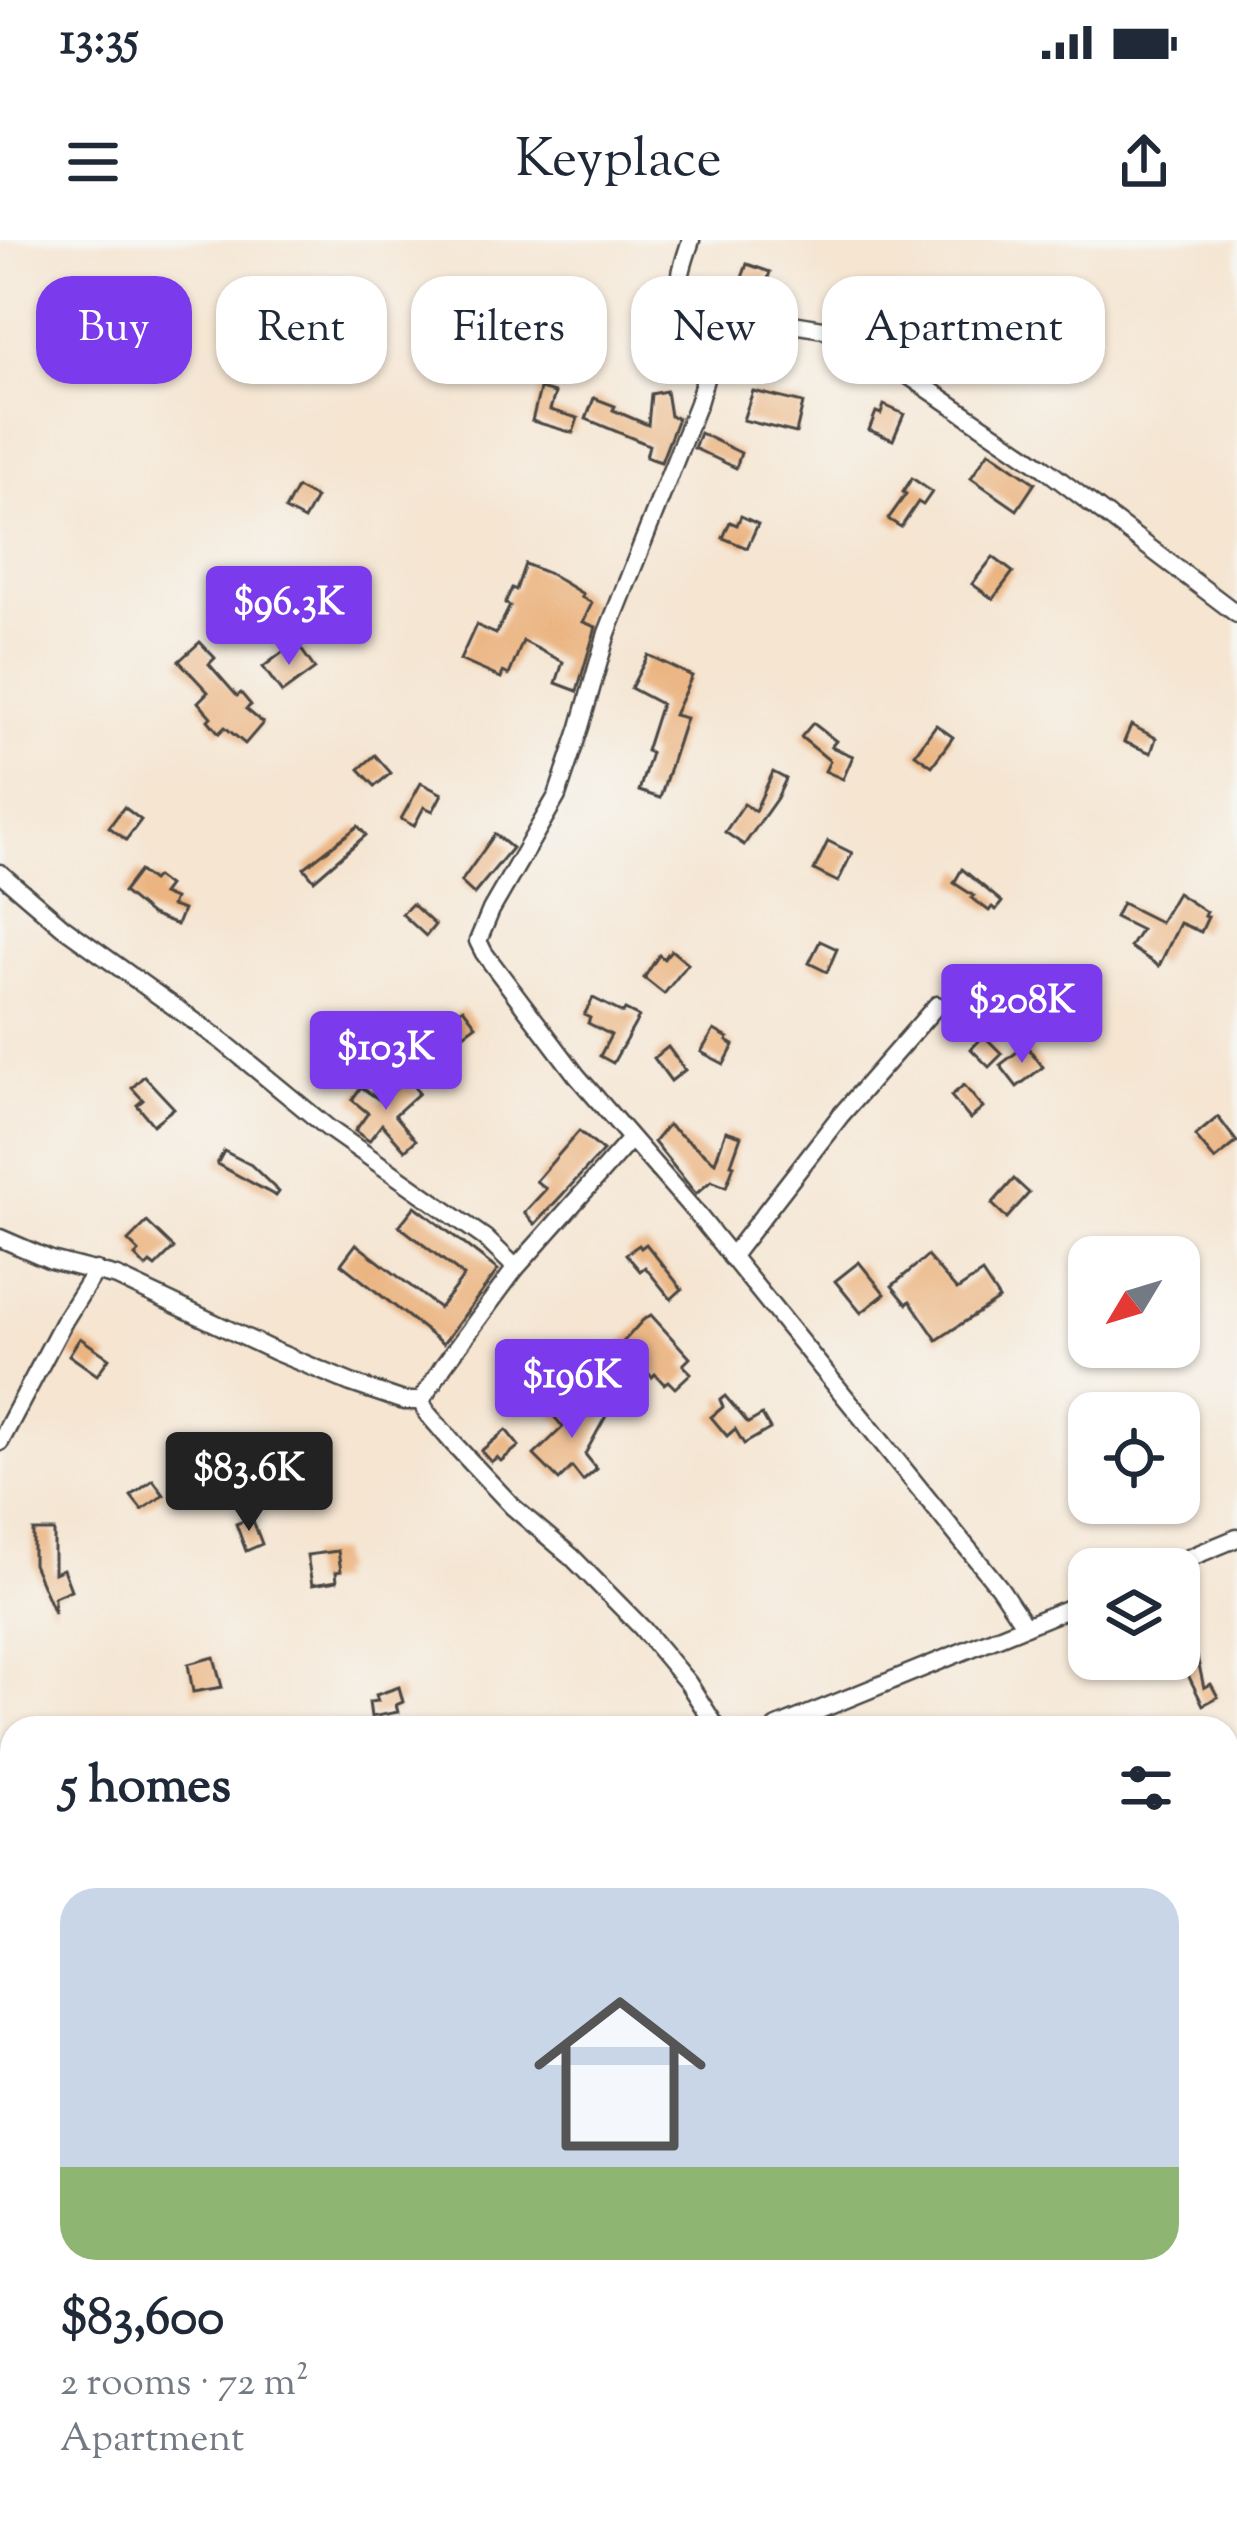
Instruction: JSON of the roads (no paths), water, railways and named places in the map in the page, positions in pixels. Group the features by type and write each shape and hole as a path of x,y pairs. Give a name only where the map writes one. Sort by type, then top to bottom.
{"street":[{"path":"680,276 691,240"},
{"path":"798,325 823,329 871,350 1063,482 1237,614"},
{"path":"704,384 607,633 557,796 478,941 577,1076 697,1214 999,1587 1025,1626"},
{"path":"0,873 63,927 222,1042 328,1129 485,1238 515,1269"},
{"path":"731,1257 840,1116 937,1004"},
{"path":"421,1401 515,1269 630,1140"},
{"path":"0,1238 51,1260 96,1270 150,1291 351,1384 404,1401 421,1401"},
{"path":"0,1442 96,1270"},
{"path":"421,1401 513,1507 572,1557 642,1628 708,1716"},
{"path":"1200,1553 1237,1538"},
{"path":"804,1716 1068,1609"}]}
